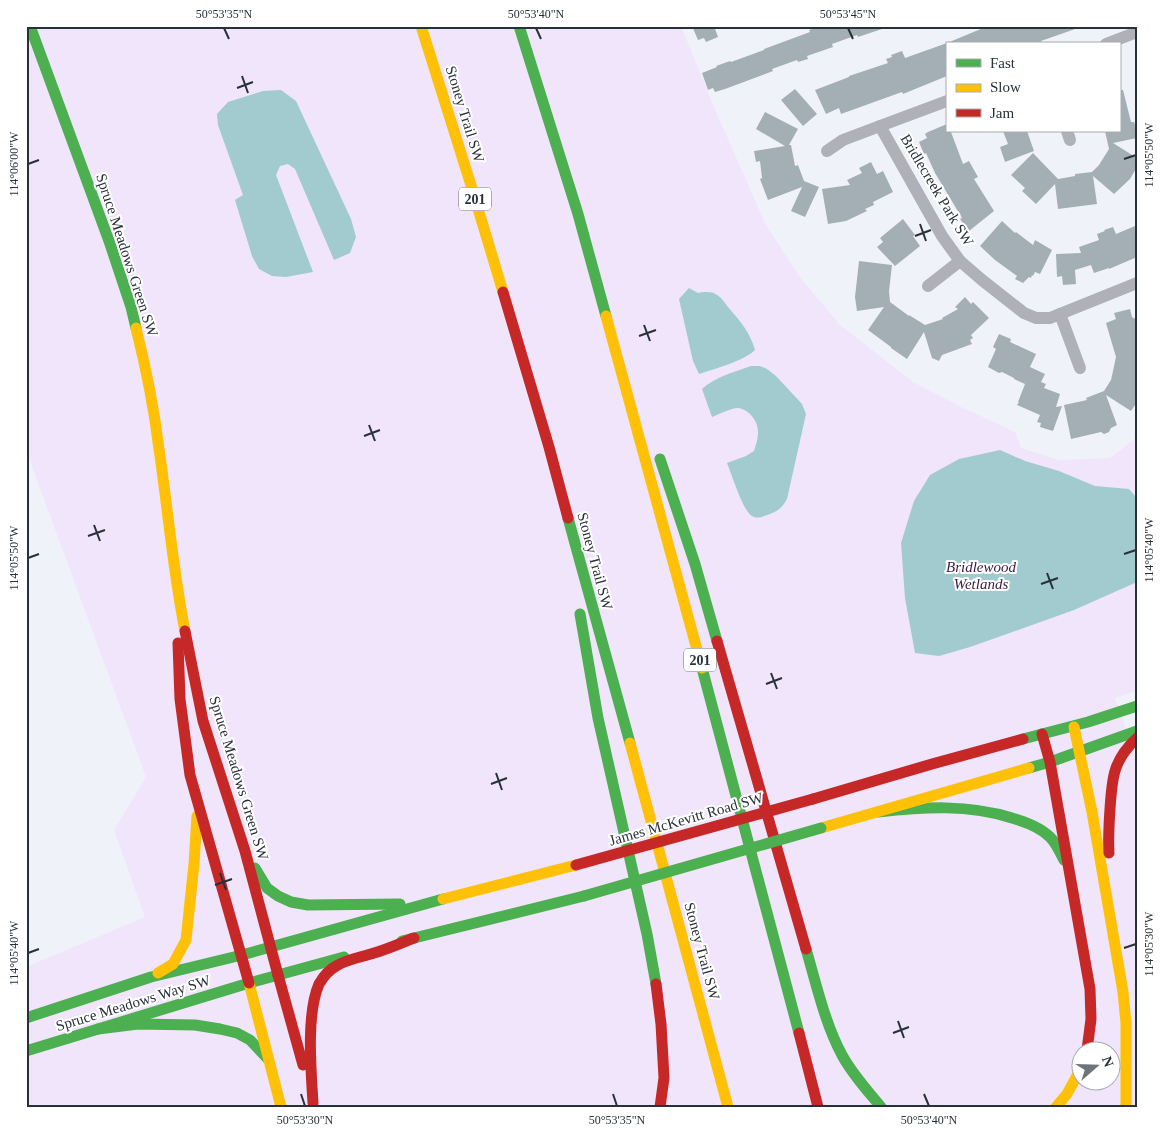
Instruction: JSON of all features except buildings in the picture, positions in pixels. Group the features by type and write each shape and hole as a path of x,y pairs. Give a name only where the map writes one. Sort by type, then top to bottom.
{"main road":[{"name":"Spruce Meadows Green SW","path":"30,26 100,214 131,307 146,370 176,589 204,721 245,851 314,1105"},
{"name":"Stoney Trail SW","path":"421,26 470,182 549,447 728,1107"},
{"name":"201","path":"518,26 578,214 694,636 818,1107"},
{"path":"578,214 643,407"},
{"path":"655,444 695,564 827,1020 841,1054 851,1070 881,1107"},
{"path":"549,447 574,583"},
{"name":"Spruce Meadows Green SW","path":"176,589 180,699 190,775 242,956 281,1107"},
{"path":"578,602 598,718 656,985 661,1024 664,1078 660,1107"},
{"name":"James McKevitt Road SW","path":"242,956 436,901 576,865 944,760 1074,726 1137,706"},
{"path":"1074,726 1081,752 1122,983 1126,1023 1126,1107"},
{"path":"249,983 414,938 584,896 1050,762 1137,732"},
{"path":"1042,734 1050,762 1090,989 1091,1019 1089,1040"},
{"path":"1122,983 1123,954 1110,874 1108,836 1111,786 1121,755 1127,746 1137,738"},
{"path":"151,977 173,964 186,940 194,864 197,797"},
{"path":"878,812 930,807 967,808 997,812 1029,823 1050,837 1058,847 1068,868"},
{"path":"245,851 267,888 290,902 308,905 382,905 436,901"},
{"path":"314,1105 311,1027 314,1003 318,987 323,978 338,965 414,938"},
{"name":"Spruce Meadows Way SW","path":"26,1018 151,977 242,956"},
{"name":"Spruce Meadows Way SW","path":"26,1051 249,983"},
{"path":"98,1029 138,1024 195,1025 220,1029 238,1033 250,1040 268,1059"},
{"path":"1056,1107 1070,1088"}],"street":[{"path":"1111,42 1137,32"},
{"name":"Bridlecreek Park SW","path":"946,102 880,126 942,236 960,261 1024,313 1043,319 1050,318 1137,283"},
{"path":"828,151 844,140 880,126"},
{"path":"928,286 960,261"},
{"path":"1060,314 1080,368"}],"green space":[{"name":"Bridlewood Wetlands","path":"26,26 681,26 713,105 765,223 799,276 840,325 913,382 1015,432 1021,448 1059,460 1110,458 1137,437 1137,691 1115,698 1137,758 1137,1107 26,1107 26,967 145,917 114,830 146,777 26,450"}],"water":[{"path":"281,90 296,101 351,219 356,237 350,253 334,260 295,169 288,164 280,166 276,175 313,272 286,277 272,276 259,269 252,256 235,200 243,195 218,125 217,114 228,102 263,91"},
{"path":"689,288 698,293 710,292 720,297 744,327 755,350 736,361 699,374 693,361 679,299"},
{"path":"751,366 760,366 776,376 802,404 806,414 787,499 776,511 758,518 752,516 745,507 727,463 754,451 758,436 756,422 749,413 739,408 712,417 702,389 719,378"},
{"path":"1000,450 1095,486 1129,489 1137,498 1137,582 1074,610 970,647 939,656 915,653 905,598 901,543 914,501 930,475 959,459"}],"traffic: fast":[{"path":"30,26 109,241 136,328"},
{"path":"519,26 578,214 606,316"},
{"path":"660,459 695,564 717,641"},
{"path":"568,518 630,743"},
{"path":"580,614 598,718 647,934 656,984"},
{"path":"702,668 799,1033"},
{"path":"1023,739 1088,722 1137,706"},
{"path":"1029,768 1137,731"},
{"path":"878,812 946,808 979,810 995,814 1022,821 1042,830 1054,842 1064,860"},
{"path":"584,896 821,828"},
{"path":"255,868 267,888 291,902 308,905 400,904"},
{"path":"402,941 584,896"},
{"path":"26,1018 151,977 242,955 443,899"},
{"path":"806,949 821,1003 836,1043 850,1069 881,1107"},
{"path":"26,1051 249,983 344,957"},
{"path":"98,1029 138,1024 195,1025 220,1029 237,1033 250,1040 268,1059"}],"traffic: slow":[{"path":"421,26 503,292"},
{"path":"606,316 702,668"},
{"path":"136,328 155,418 185,631"},
{"path":"1074,727 1092,812 1123,992 1126,1023 1126,1107"},
{"path":"630,743 728,1107"},
{"path":"821,828 1029,768"},
{"path":"158,973 173,964 186,940 197,816"},
{"path":"443,899 576,865"},
{"path":"249,983 281,1107"},
{"path":"1056,1107 1070,1088"}],"traffic: jam":[{"path":"503,292 568,518"},
{"path":"185,631 203,721 245,851 278,975"},
{"path":"717,641 806,949"},
{"path":"178,643 180,699 190,775 249,983"},
{"path":"1042,734 1050,762 1090,989 1091,1019 1088,1040"},
{"path":"1109,853 1109,820 1115,770 1123,754 1137,738"},
{"path":"813,799 1023,739"},
{"path":"576,865 813,799"},
{"path":"313,1103 311,1026 312,1011 319,984 330,971 342,963 414,938"},
{"path":"278,975 303,1065"},
{"path":"656,984 661,1024 664,1078 660,1107"},
{"path":"799,1033 818,1107"}]}
